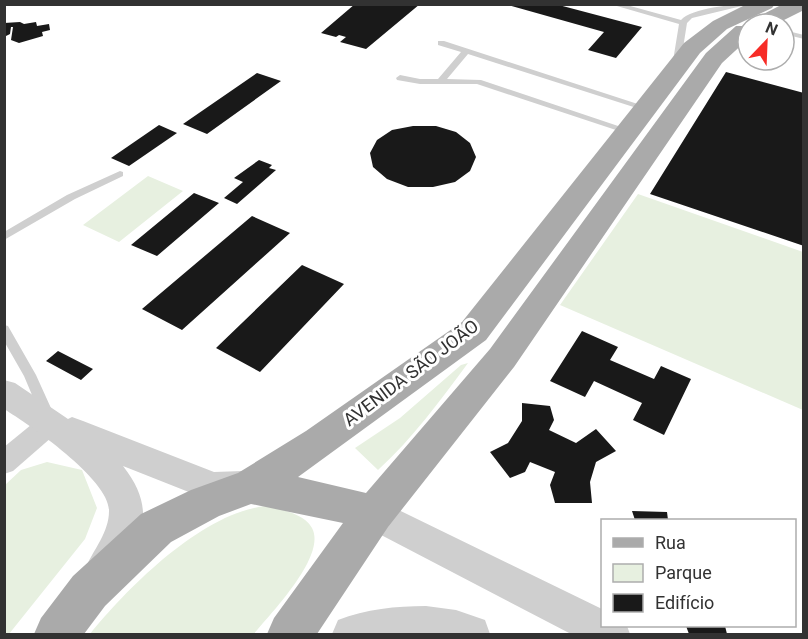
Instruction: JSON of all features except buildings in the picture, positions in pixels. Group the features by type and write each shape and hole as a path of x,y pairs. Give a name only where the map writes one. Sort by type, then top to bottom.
{"main road":[{"name":"AVENIDA SÃO JOÃO","path":"57,634 89,591 156,528 205,503 251,486 320,442 474,331 693,48 720,25 765,4"},
{"path":"784,12 800,4"},
{"path":"290,634 374,514 502,358 714,58 736,38"},
{"path":"251,486 283,494 322,499 374,514"}],"street":[{"path":"4,392 51,423 102,468 119,488 127,504 126,520 111,559 89,591"},
{"path":"51,423 214,487 251,486"},
{"path":"4,463 51,423"},
{"path":"374,514 611,634"},
{"path":"352,634 382,628 410,626 437,627 471,634"}],"lane":[{"path":"613,4 682,23"},
{"path":"675,70 682,23 689,16 747,4"},
{"path":"441,43 637,120"},
{"path":"442,80 466,51"},
{"path":"400,78 417,84 442,80 478,82 637,120"},
{"path":"4,237 71,197 120,174"},
{"path":"4,329 30,375 51,423"}],"green space":[{"path":"148,176 183,191 119,242 83,225"},
{"path":"638,194 803,252 803,410 560,305"},
{"path":"468,363 414,432 378,470 355,448 400,418 461,365"},
{"path":"47,462 82,470 97,508 85,539 9,634 5,634 5,485 21,470"},
{"path":"266,506 304,519 312,528 315,540 312,553 295,584 254,634 90,634 146,574 193,537 217,522 242,511"}]}
